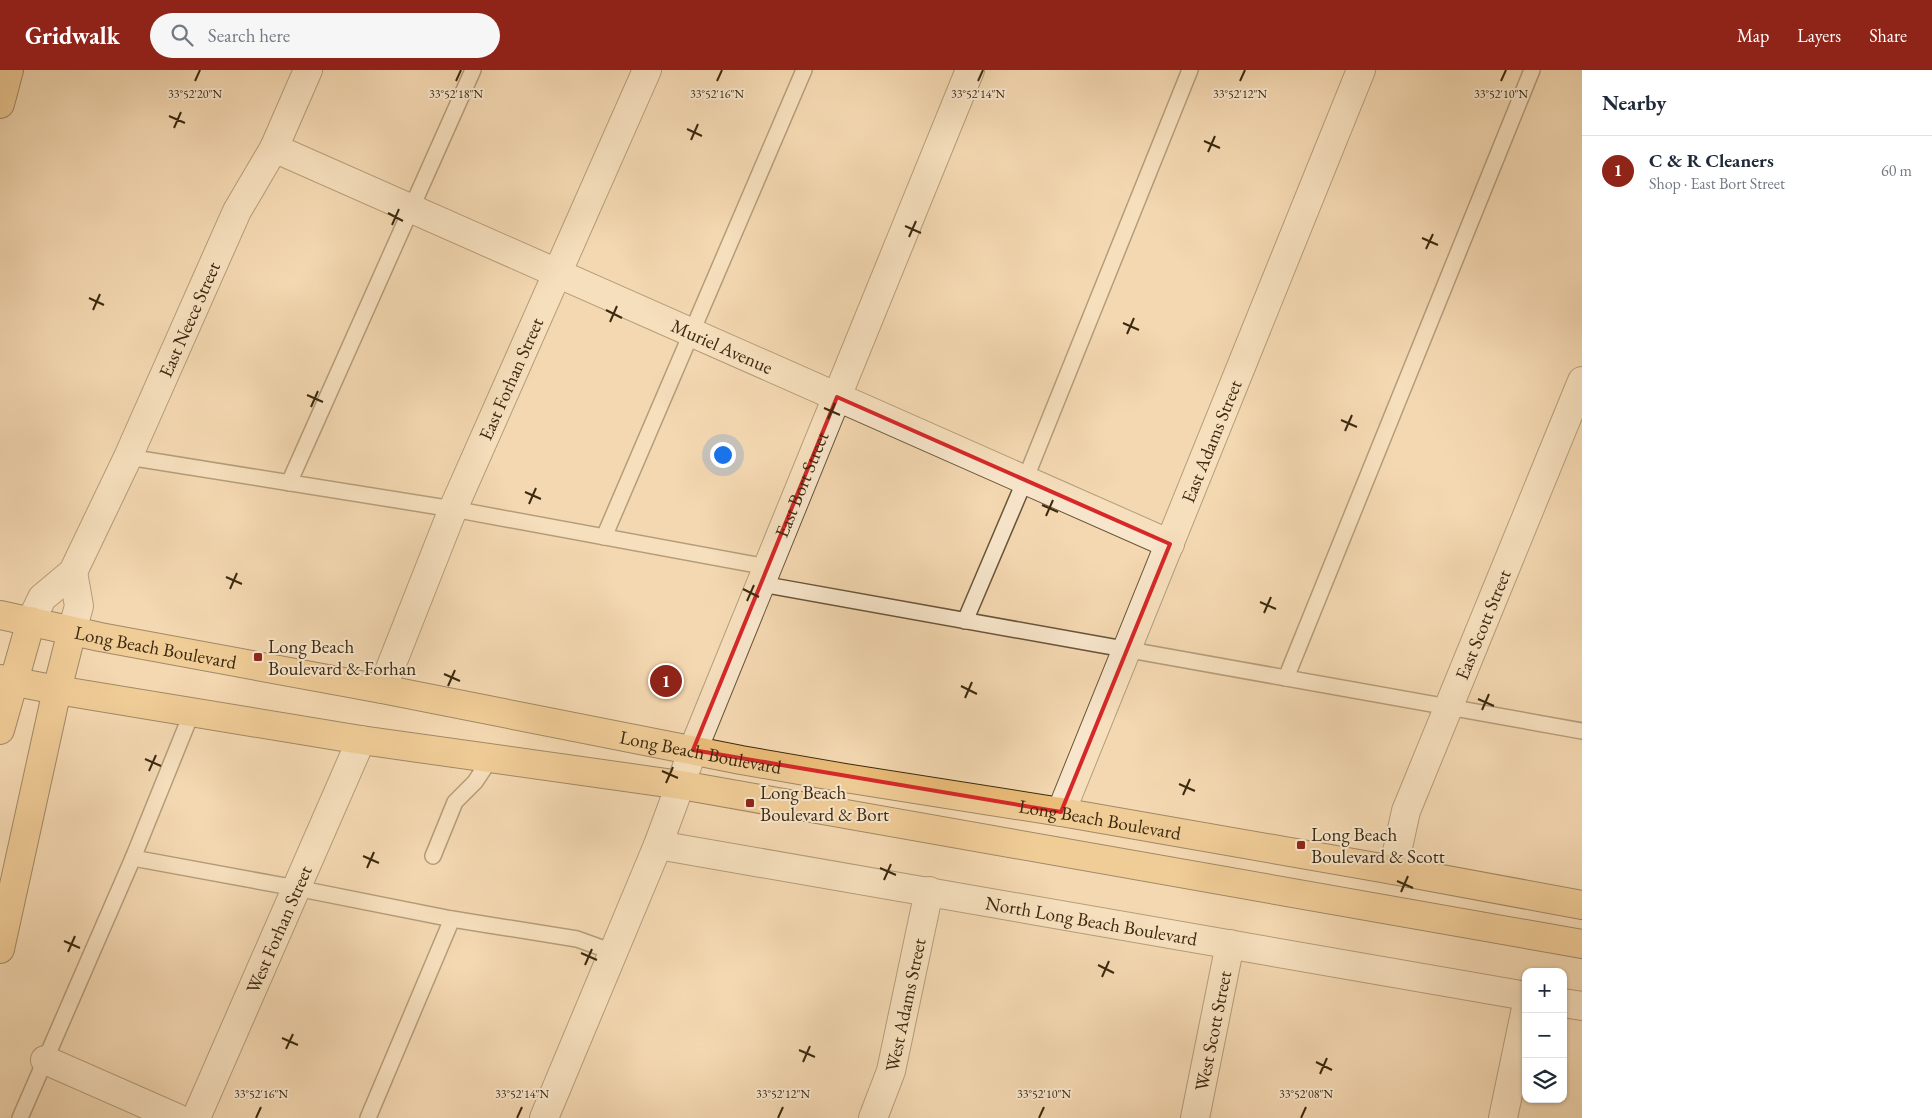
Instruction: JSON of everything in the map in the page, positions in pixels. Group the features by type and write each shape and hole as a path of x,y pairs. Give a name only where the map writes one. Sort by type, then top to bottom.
{"main road":[{"path":"0,104 9,70"},
{"name":"Long Beach Boulevard","path":"0,615 72,631 845,778 1061,812 1582,905"},
{"path":"0,730 7,680 31,621"},
{"path":"0,949 57,690 72,631"},
{"name":"Long Beach Boulevard","path":"7,680 57,690 361,740 681,785 1582,944"}],"street":[{"name":"East Neece Street","path":"31,621 42,598 72,572 128,457 237,211 274,148 308,70"},
{"name":"East Forhan Street","path":"382,689 454,509 647,70"},
{"name":"East Bort Street","path":"544,1118 658,845 693,750 970,70"},
{"name":"East Adams Street","path":"1061,812 1361,70"},
{"name":"Muriel Avenue","path":"274,148 1170,544"},
{"name":"East Scott Street","path":"1394,870 1406,811 1582,381"},
{"path":"72,572 79,606 72,631"},
{"name":"West Forhan Street","path":"196,1118 361,740"},
{"name":"North Long Beach Boulevard","path":"658,845 1522,995"},
{"name":"West Adams Street","path":"873,1118 891,1071 929,891"},
{"name":"West Scott Street","path":"1195,1118 1230,944"},
{"path":"1567,1004 1582,1006"},
{"path":"1503,1118 1525,1013"},
{"path":"45,1060 177,1118"}],"lane":[{"path":"289,483 473,70"},
{"path":"604,537 804,70"},
{"path":"965,621 1190,70"},
{"path":"1286,678 1532,70"},
{"path":"128,457 454,509 604,537 764,576 965,621 1582,731"},
{"path":"20,1118 133,858 192,712"},
{"path":"433,856 455,802 475,782 491,758"},
{"path":"133,858 452,919 577,939 613,952"},
{"path":"368,1118 452,919"}],"highlighted area":[{"path":"837,397 1170,544 1061,812 693,750"}],"place":[{"name":"Long Beach Boulevard & Forhan","path":"258,657"},
{"name":"C & R Cleaners","path":"666,681"},
{"name":"Long Beach Boulevard & Bort","path":"750,803"},
{"name":"Long Beach Boulevard & Scott","path":"1301,845"}]}
